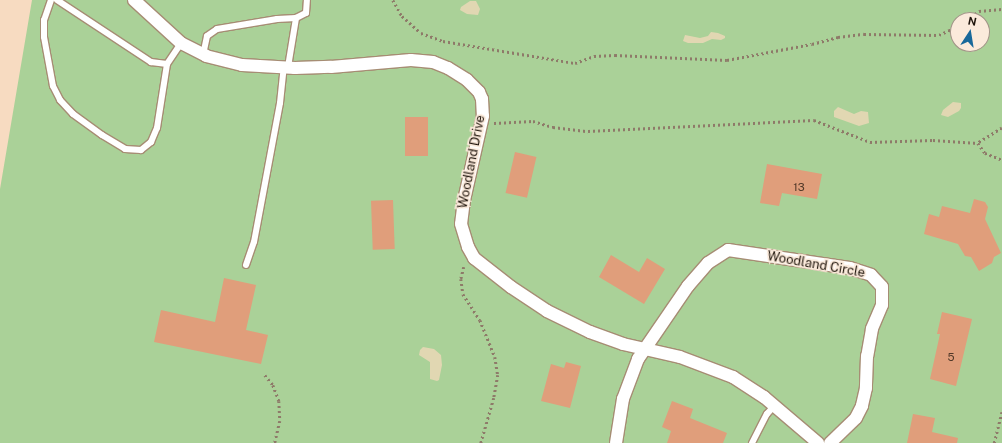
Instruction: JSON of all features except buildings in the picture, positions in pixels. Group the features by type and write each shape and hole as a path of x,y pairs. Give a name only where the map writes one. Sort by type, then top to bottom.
{"street":[{"name":"Woodland Drive","path":"134,0 181,43 203,55 242,65 331,67 411,60 433,62 448,68 467,80 479,92 482,99 483,116 464,200 461,224 468,247 474,258 511,287 547,311 590,332 623,344 680,357 732,377 774,406 818,443"},
{"name":"Woodland Circle","path":"616,443 623,399 636,365 645,349 688,286 708,263 728,250 850,268 871,275 882,287 882,305 872,329 867,356 866,388 862,406 856,418 830,443"}],"lane":[{"path":"52,0 44,20 44,37 53,86 60,100 73,114 102,135 125,148 141,150 152,142 157,128 167,64 181,43"},
{"path":"57,0 151,62 167,64"},
{"path":"203,55 207,36 217,29 277,19 296,18 306,13 307,0"},
{"path":"246,265 254,242 296,18"},
{"path":"752,443 767,414 774,406"}],"path":[{"path":"393,0 402,16 421,33 443,41 575,63 594,56 615,55 727,60 812,44 838,37 864,34 940,35 950,30"},
{"path":"978,12 1002,9"},
{"path":"481,125 522,121 553,127 588,131 814,120 870,142 933,140 978,143 1002,128"},
{"path":"978,143 985,153 1002,160"},
{"path":"468,247 461,279 463,294 480,320 495,357 498,375 494,398 481,443"},
{"path":"265,375 273,384 279,402 280,420 275,443"},
{"path":"994,443 1002,412"}],"green space":[{"path":"32,0 1002,0 1002,443 0,443 0,189"}],"sand":[{"path":"470,1 476,1 480,9 478,15 467,14 460,10 461,7"},
{"path":"711,32 725,36 725,38 721,40 712,39 703,43 688,43 683,41 685,35 700,38 708,36"},
{"path":"953,102 961,103 961,108 959,111 948,117 941,115 943,110"},
{"path":"838,107 854,114 861,111 868,112 869,123 859,126 834,117 834,111"},
{"path":"423,347 434,349 441,355 442,365 439,380 437,381 430,379 430,362 419,355 420,350"}]}
